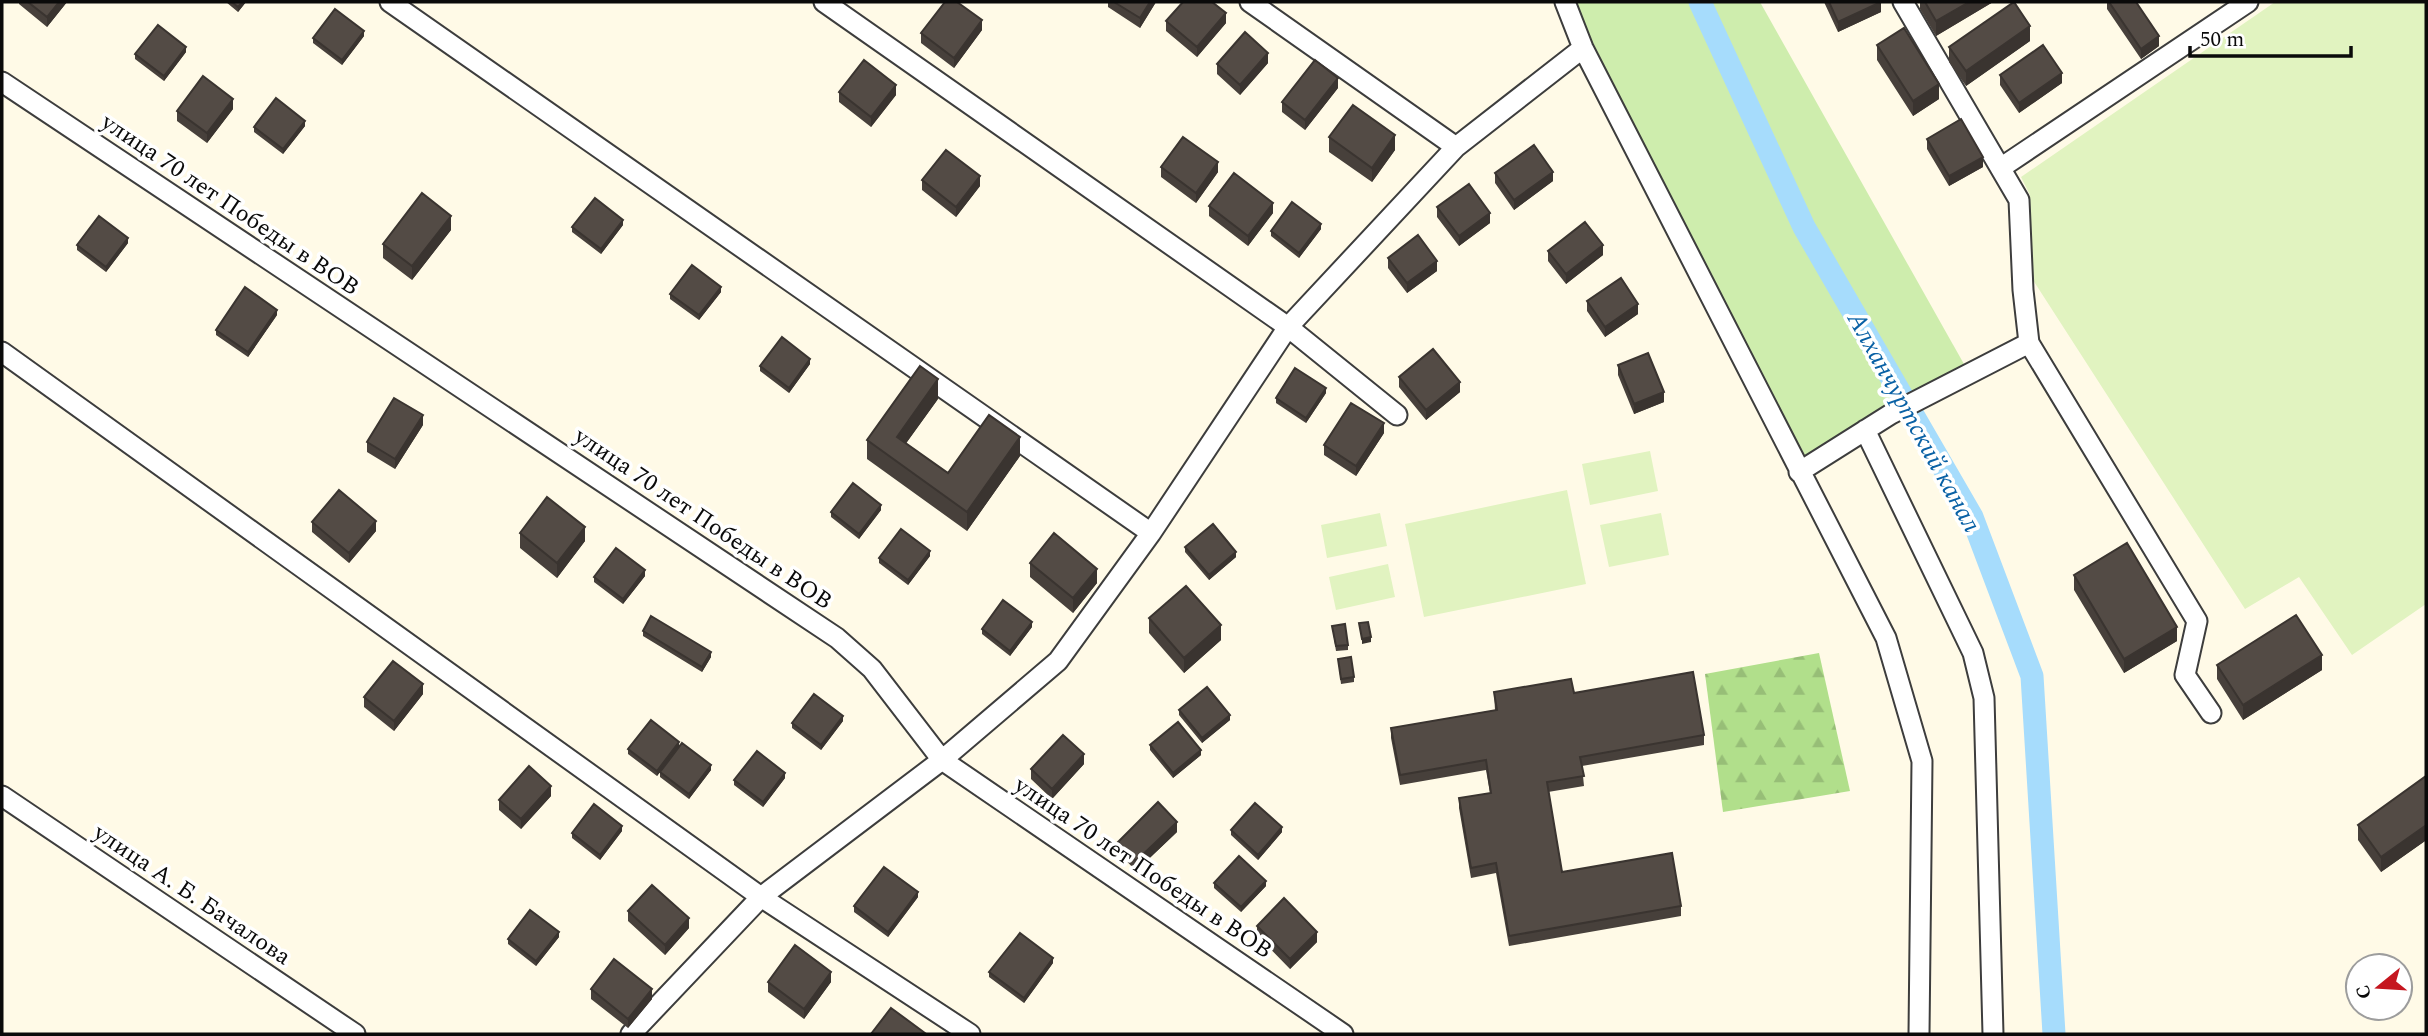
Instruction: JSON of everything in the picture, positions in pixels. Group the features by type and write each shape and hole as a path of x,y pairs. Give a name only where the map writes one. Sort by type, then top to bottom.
{"street":[{"path":"390,2 1151,533"},
{"path":"824,2 1288,327 1396,415"},
{"path":"1250,2 1456,147"},
{"path":"1565,2 1583,48 1886,638 1922,761 1919,1034"},
{"path":"1903,2 2020,200 2022,290 2029,343 2197,621 2185,675 2211,713"},
{"path":"2002,167 2248,2"},
{"path":"631,1034 761,897 942,760 1058,661 1151,533 1288,327 1456,147 1583,48"},
{"name":"улица 70 лет Победы в ВОВ","path":"2,82 837,638 872,669 942,760 1343,1034"},
{"path":"1799,472 1891,414 2029,343"},
{"path":"2,352 761,897 970,1034"},
{"path":"1865,430 1973,653 1984,698 1993,1034"},
{"name":"улица А. Б. Бачалова","path":"2,796 355,1034"}],"green space":[{"path":"1565,2 1760,2 1969,373 1799,472"},
{"path":"2275,2 2426,2 2426,604 2352,655 2299,577 2245,609 2031,277 2030,195 2021,177"},
{"path":"1650,451 1658,491 1590,505 1582,464"},
{"path":"1567,490 1586,584 1424,617 1405,524"},
{"path":"1380,513 1387,546 1327,558 1321,525"},
{"path":"1661,513 1669,555 1609,567 1600,525"},
{"path":"1388,564 1395,597 1336,610 1329,577"},
{"path":"1819,653 1850,791 1723,812 1705,674"}],"building":[{"path":"28,2 59,2 47,17"},
{"path":"945,2 957,2 982,20 954,58 921,33"},
{"path":"1114,2 1150,2 1140,18"},
{"path":"1183,2 1212,2 1226,13 1197,47 1166,21"},
{"path":"1829,2 1881,2 1838,22"},
{"path":"1925,2 1969,2 1936,21"},
{"path":"2014,2 2030,26 1966,71 1949,47"},
{"path":"2109,2 2136,2 2159,36 2141,49"},
{"path":"335,9 364,31 342,60 313,38"},
{"path":"158,25 186,47 164,76 135,54"},
{"path":"1904,28 1939,84 1913,101 1877,45"},
{"path":"1245,32 1268,53 1240,85 1217,64"},
{"path":"2043,45 2062,73 2019,103 2000,75"},
{"path":"864,60 896,85 871,117 839,92"},
{"path":"1315,60 1338,78 1305,120 1282,102"},
{"path":"203,76 233,99 207,133 177,111"},
{"path":"276,98 305,121 283,149 254,127"},
{"path":"1353,105 1395,135 1372,168 1329,137"},
{"path":"1961,119 1983,157 1949,176 1927,139"},
{"path":"1183,137 1218,162 1196,193 1161,167"},
{"path":"1534,145 1553,172 1514,200 1495,173"},
{"path":"946,150 980,176 956,207 922,180"},
{"path":"1234,173 1273,203 1248,236 1209,206"},
{"path":"1469,184 1490,213 1459,236 1437,207"},
{"path":"422,193 451,216 412,266 383,244"},
{"path":"595,198 623,220 601,249 572,227"},
{"path":"1292,202 1321,224 1299,253 1271,231"},
{"path":"99,216 128,238 106,267 77,245"},
{"path":"1585,222 1603,245 1566,274 1548,251"},
{"path":"1418,235 1437,261 1407,283 1388,258"},
{"path":"692,265 721,287 699,315 670,294"},
{"path":"1621,278 1638,304 1605,327 1587,301"},
{"path":"245,287 277,310 248,352 216,330"},
{"path":"782,337 810,359 789,388 760,366"},
{"path":"1433,349 1460,382 1426,410 1399,377"},
{"path":"1648,353 1664,392 1634,404 1618,365"},
{"path":"920,366 938,379 897,437 948,473 989,415 1020,437 967,512 867,440"},
{"path":"1295,368 1326,388 1306,418 1276,398"},
{"path":"394,398 423,415 395,459 367,442"},
{"path":"1351,403 1384,423 1356,466 1324,445"},
{"path":"853,483 881,505 859,534 831,512"},
{"path":"339,490 376,521 349,553 312,522"},
{"path":"547,497 585,527 557,563 520,533"},
{"path":"1213,524 1236,552 1209,575 1185,547"},
{"path":"901,529 930,551 908,580 879,558"},
{"path":"1054,533 1097,569 1073,598 1030,563"},
{"path":"2127,543 2177,627 2124,659 2074,575"},
{"path":"616,548 645,570 623,599 594,577"},
{"path":"1186,586 1221,625 1184,658 1149,618"},
{"path":"1003,600 1032,622 1010,651 982,629"},
{"path":"2296,615 2322,655 2243,705 2217,665"},
{"path":"651,616 711,652 702,667 643,631"},
{"path":"1368,622 1371,637 1362,639 1359,623"},
{"path":"1345,624 1348,645 1336,646 1332,626"},
{"path":"1351,657 1354,677 1341,679 1338,659"},
{"path":"393,661 423,684 394,721 364,697"},
{"path":"1693,672 1704,735 1580,757 1584,776 1547,782 1562,872 1672,853 1681,906 1509,936 1496,863 1471,868 1459,798 1491,793 1486,760 1400,775 1391,728 1497,710 1494,692 1571,679 1574,693"},
{"path":"1207,687 1230,715 1202,738 1179,710"},
{"path":"814,694 843,716 821,745 792,723"},
{"path":"651,720 679,742 657,771 628,749"},
{"path":"1178,722 1201,750 1173,773 1150,745"},
{"path":"1063,735 1084,754 1052,789 1031,769"},
{"path":"682,743 711,765 689,794 660,772"},
{"path":"757,751 785,773 763,802 734,780"},
{"path":"529,766 551,786 521,819 499,800"},
{"path":"2426,776 2426,827 2381,857 2358,825"},
{"path":"1158,802 1177,822 1136,861 1118,842"},
{"path":"1255,803 1282,827 1258,855 1231,830"},
{"path":"594,804 622,826 600,855 572,833"},
{"path":"1239,856 1266,881 1241,907 1214,883"},
{"path":"884,867 918,892 888,932 854,906"},
{"path":"652,885 689,918 665,945 628,911"},
{"path":"1284,898 1317,932 1290,959 1257,926"},
{"path":"530,910 559,932 536,961 508,939"},
{"path":"1020,933 1053,958 1024,998 989,972"},
{"path":"795,945 831,972 804,1009 768,982"},
{"path":"614,959 652,989 628,1019 591,989"},
{"path":"891,1008 925,1033 871,1034"}],"waterway":[{"name":"Алханчуртский канал","path":"1700,2 1804,227 1972,517 2032,676 2054,1034"}]}
